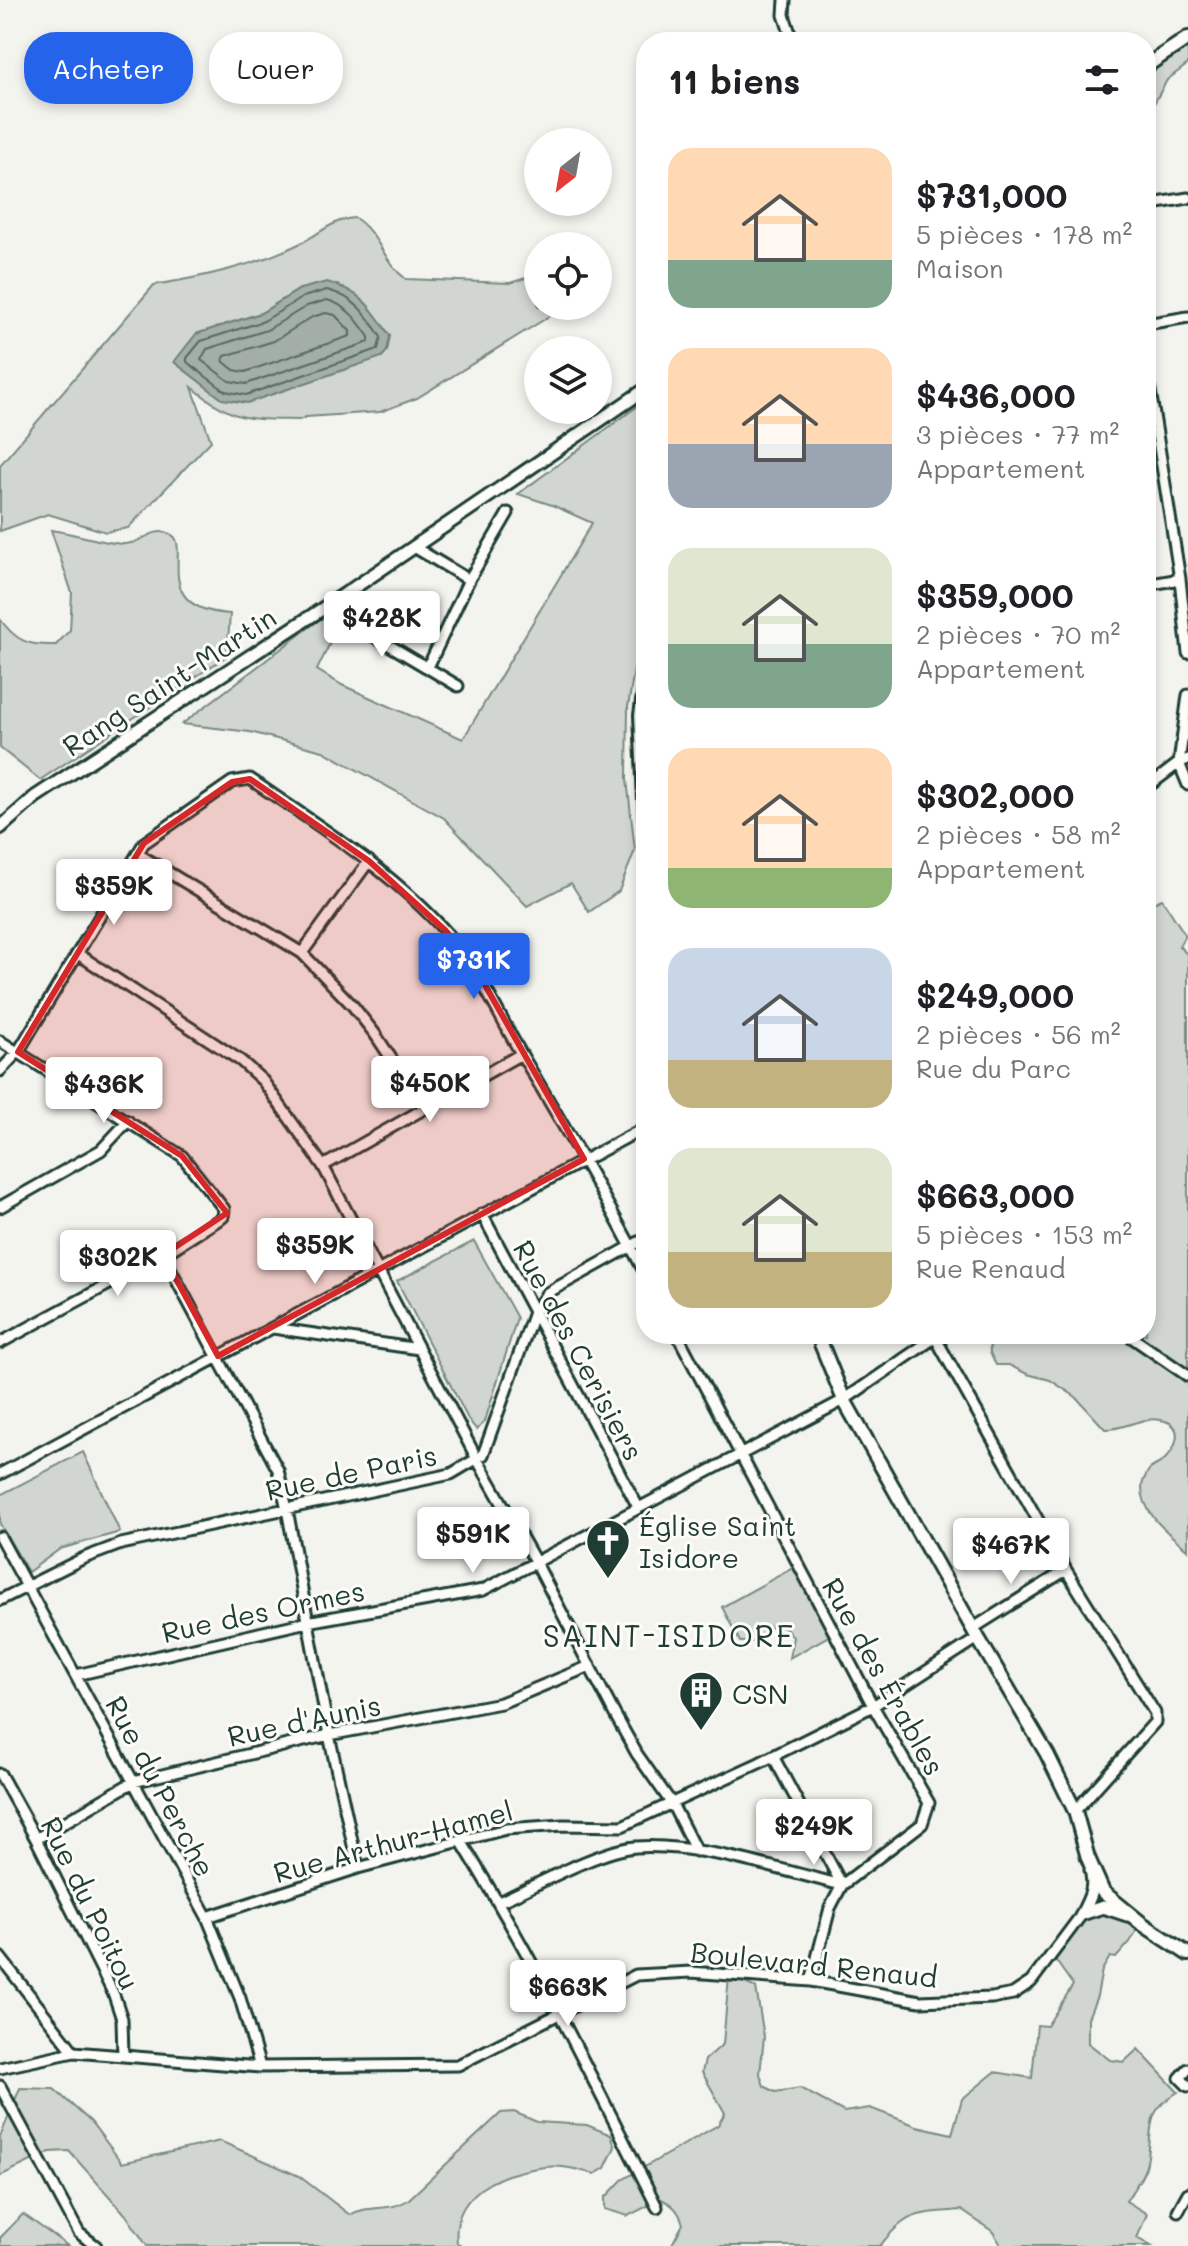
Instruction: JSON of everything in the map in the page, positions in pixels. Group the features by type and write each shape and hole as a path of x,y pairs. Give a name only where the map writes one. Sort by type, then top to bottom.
{"main road":[{"path":"1156,59 1188,38"},
{"path":"821,1344 844,1400 1047,1754 1075,1811 1088,1858 1103,1892 1141,1923 1188,1954"}],"street":[{"path":"785,0 784,15 790,32"},
{"path":"1156,203 1188,198"},
{"path":"1156,322 1188,317"},
{"name":"Rang Saint-Martin","path":"0,828 35,797 342,596 636,396"},
{"path":"1156,428 1186,606 1188,653"},
{"path":"428,667 469,580 508,513"},
{"path":"414,547 469,580"},
{"path":"1156,583 1180,579"},
{"path":"342,596 362,629 458,686"},
{"path":"1188,695 1184,761 1188,785"},
{"path":"1156,781 1184,761"},
{"path":"0,1071 18,1052 144,843 232,782 250,779 369,861 445,930 473,964 636,1256"},
{"path":"138,854 302,953 360,1015 424,1108"},
{"path":"302,953 369,861"},
{"path":"78,954 241,1061 263,1081 323,1166 637,1754 672,1804 696,1851"},
{"path":"0,1041 182,1156 224,1209 223,1217 163,1255 0,1343"},
{"path":"323,1166 521,1054"},
{"path":"0,1207 101,1150 128,1121"},
{"path":"0,1474 636,1132"},
{"name":"Rue des Cerisiers","path":"482,1214 533,1315 638,1507"},
{"name":"Rue de Paris","path":"0,1600 84,1558 121,1544 451,1474 483,1455 533,1315 547,1293 636,1243"},
{"path":"163,1255 278,1470 358,1868"},
{"path":"273,1328 419,1349"},
{"name":"Rue des Érables","path":"682,1344 873,1706 929,1803 922,1824 842,1885"},
{"name":"Rue des Ormes","path":"76,1675 307,1622 483,1590 844,1400 926,1344"},
{"path":"942,1344 1066,1570 1155,1713 1155,1722 1075,1811"},
{"path":"1142,1344 1188,1376"},
{"name":"Rue du Perche","path":"0,1537 207,1917 236,1986 260,2067"},
{"name":"Rue Arthur-Hamel","path":"207,1917 358,1868 506,1829 563,1825 622,1826 873,1706 1066,1570"},
{"name":"Rue d'Aunis","path":"36,1839 133,1782 329,1735 501,1703 590,1666"},
{"path":"773,1756 842,1885"},
{"name":"Rue du Poitou","path":"0,1774 114,1995 122,2019 123,2056"},
{"path":"461,1841 561,2013 657,2207"},
{"path":"499,1902 607,1854 636,1847 696,1851 842,1885"},
{"path":"1082,1914 1092,1895 1094,1880 1088,1858"},
{"path":"811,1981 830,1908 842,1885"},
{"path":"1082,1914 1103,1907 1122,1912 1141,1923"},
{"name":"Boulevard Renaud","path":"0,2068 74,2052 260,2067 458,2065 636,1975 691,1972 811,1981 920,2001 1013,1994 1031,1982 1082,1914"},
{"path":"0,1957 74,2052"},
{"path":"1188,2069 1180,2078 1188,2086"},
{"path":"0,2086 79,2233 96,2246"},
{"path":"1178,2211 1188,2193"}],"highlighted area":[{"path":"250,779 369,861 445,930 473,964 584,1159 218,1356 163,1255 227,1213 182,1156 18,1052 144,843 232,782"}],"shaded area":[{"path":"1188,38 1188,64 1167,80 1156,100 1156,59"},
{"path":"355,218 376,239 406,279 510,283 524,278 524,320 543,320 417,398 380,412 299,420 253,418 230,413 192,387 211,441 128,528 106,532 48,514 0,531 0,465 154,285 264,259 299,244 332,224","holes":["300,289 390,336 196,334 261,313"]},
{"path":"636,407 636,659 628,707 627,779 635,850 619,891 589,912 571,883 527,906 444,818 323,751 250,732 182,724 336,607 344,614 317,670 342,685 463,739 592,523 518,494"},
{"path":"51,530 124,544 158,532 170,534 176,540 178,550 181,589 189,601 205,609 230,614 227,656 40,780 0,748 0,619 17,637 38,644 56,645 70,630 72,593"},
{"path":"1162,899 1184,933 1179,946 1188,955 1188,1550 1158,1523 1143,1497 1142,1485 1148,1472 1164,1460 1175,1444 1175,1428 1165,1421 1150,1419 1105,1429 1076,1397 1050,1380 1009,1365 996,1365 990,1344 1156,1344 1156,902"},
{"path":"474,1241 517,1318 485,1421 477,1430 469,1421 397,1281"},
{"path":"83,1452 120,1532 60,1549 28,1572 0,1524 0,1495"},
{"path":"798,1565 834,1633 789,1658 793,1637 786,1628 771,1626 758,1642 740,1642 722,1607"},
{"path":"1103,1892 1141,1923 1130,1942 1116,1958 1110,1957 1102,1970 1097,1996 1088,2018 1088,2043 1110,2060 1124,2062 1138,2049 1178,2092 1155,2114 1146,2167 1126,2201 1147,2214 1137,2238 1151,2246 1002,2246 992,2231 961,2210 915,2216 899,2226 880,2246 671,2246 683,2224 680,2215 666,2201 661,2199 628,2216 605,2209 605,2198 622,2180 718,2125 725,2113 702,2072 705,2060 723,2044 729,1976 756,1988 764,2037 760,2074 764,2086 775,2092 800,2088 844,2112 870,2108 917,2126 952,2134 962,2099 995,2072 1032,2078 1037,2025 1047,2026 1073,1985 1051,1954 1082,1913"},
{"path":"20,2088 54,2089 91,2122 122,2163 220,2141 299,2176 350,2215 408,2200 501,2113 514,2112 537,2122 587,2125 611,2135 615,2147 605,2168 595,2174 565,2167 545,2167 512,2174 483,2188 462,2210 457,2225 457,2243 461,2246 147,2246 126,2215 69,2151 50,2152 0,2176 0,2137"},
{"path":"23,2214 68,2246 0,2246 0,2238"}],"water":[{"path":"327,282 357,295 377,317 390,336 387,351 382,357 247,403 222,399 174,362 196,334 261,313 300,289"}],"place":[{"name":"Église Saint Isidore","path":"608,1580"},
{"name":"CSN","path":"701,1732"}],"district":[{"name":"SAINT-ISIDORE","path":"669,1635"}]}
